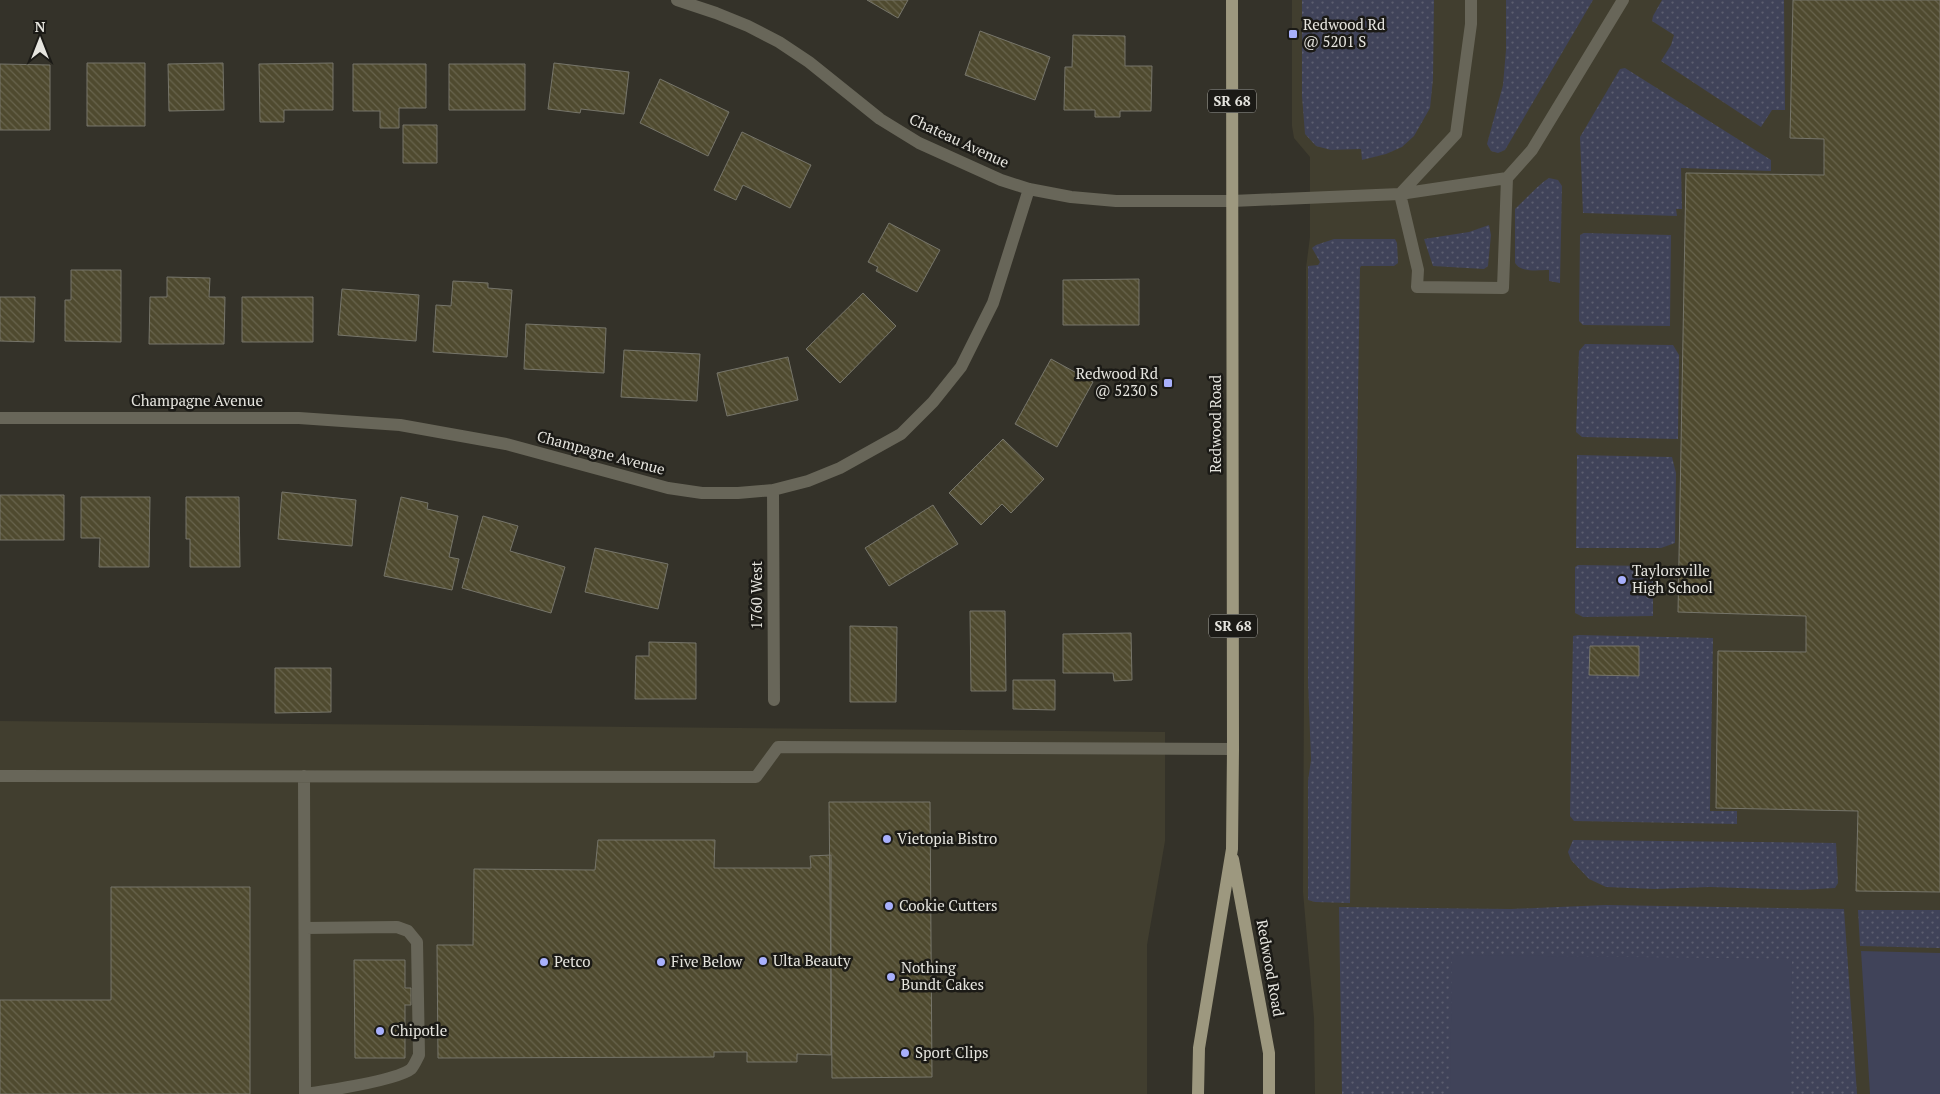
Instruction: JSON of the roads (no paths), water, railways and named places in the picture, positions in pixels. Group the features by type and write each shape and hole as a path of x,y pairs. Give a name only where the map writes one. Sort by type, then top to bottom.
{"main road":[{"name":"Redwood Road","path":"1198,1094 1199,1048 1232,849 1232,0"},
{"name":"Redwood Road","path":"1232,849 1269,1053 1269,1094"}],"street":[{"name":"Chateau Avenue","path":"677,0 716,12 779,42 809,62 880,119 919,143 1002,180 1029,189 1072,197 1116,201 1232,201 1400,194 1507,178"},
{"path":"1471,0 1471,24 1456,134 1400,194 1418,270 1417,287 1503,288 1507,178 1532,150 1622,0"},
{"name":"Champagne Avenue","path":"0,418 299,418 400,425 506,444 635,479 702,494 738,494 773,490 808,481 840,468 901,434 933,402 961,367 993,303 1029,189"},
{"name":"1760 West","path":"773,490 774,700"},
{"path":"0,776 756,777 778,747 1233,749"},
{"path":"304,776 305,1094 346,1087 411,1069 419,1055 417,942 408,931 397,926 305,928"}],"place":[{"name":"Redwood Rd @ 5201 S","path":"1293,34"},
{"name":"Redwood Rd @ 5230 S","path":"1168,383"},
{"name":"Taylorsville High School","path":"1622,580"},
{"name":"Vietopia Bistro","path":"887,839"},
{"name":"Cookie Cutters","path":"889,906"},
{"name":"Ulta Beauty","path":"763,961"},
{"name":"Petco","path":"544,962"},
{"name":"Five Below","path":"661,962"},
{"name":"Nothing Bundt Cakes","path":"891,977"},
{"name":"Chipotle","path":"380,1031"},
{"name":"Sport Clips","path":"905,1053"}]}
